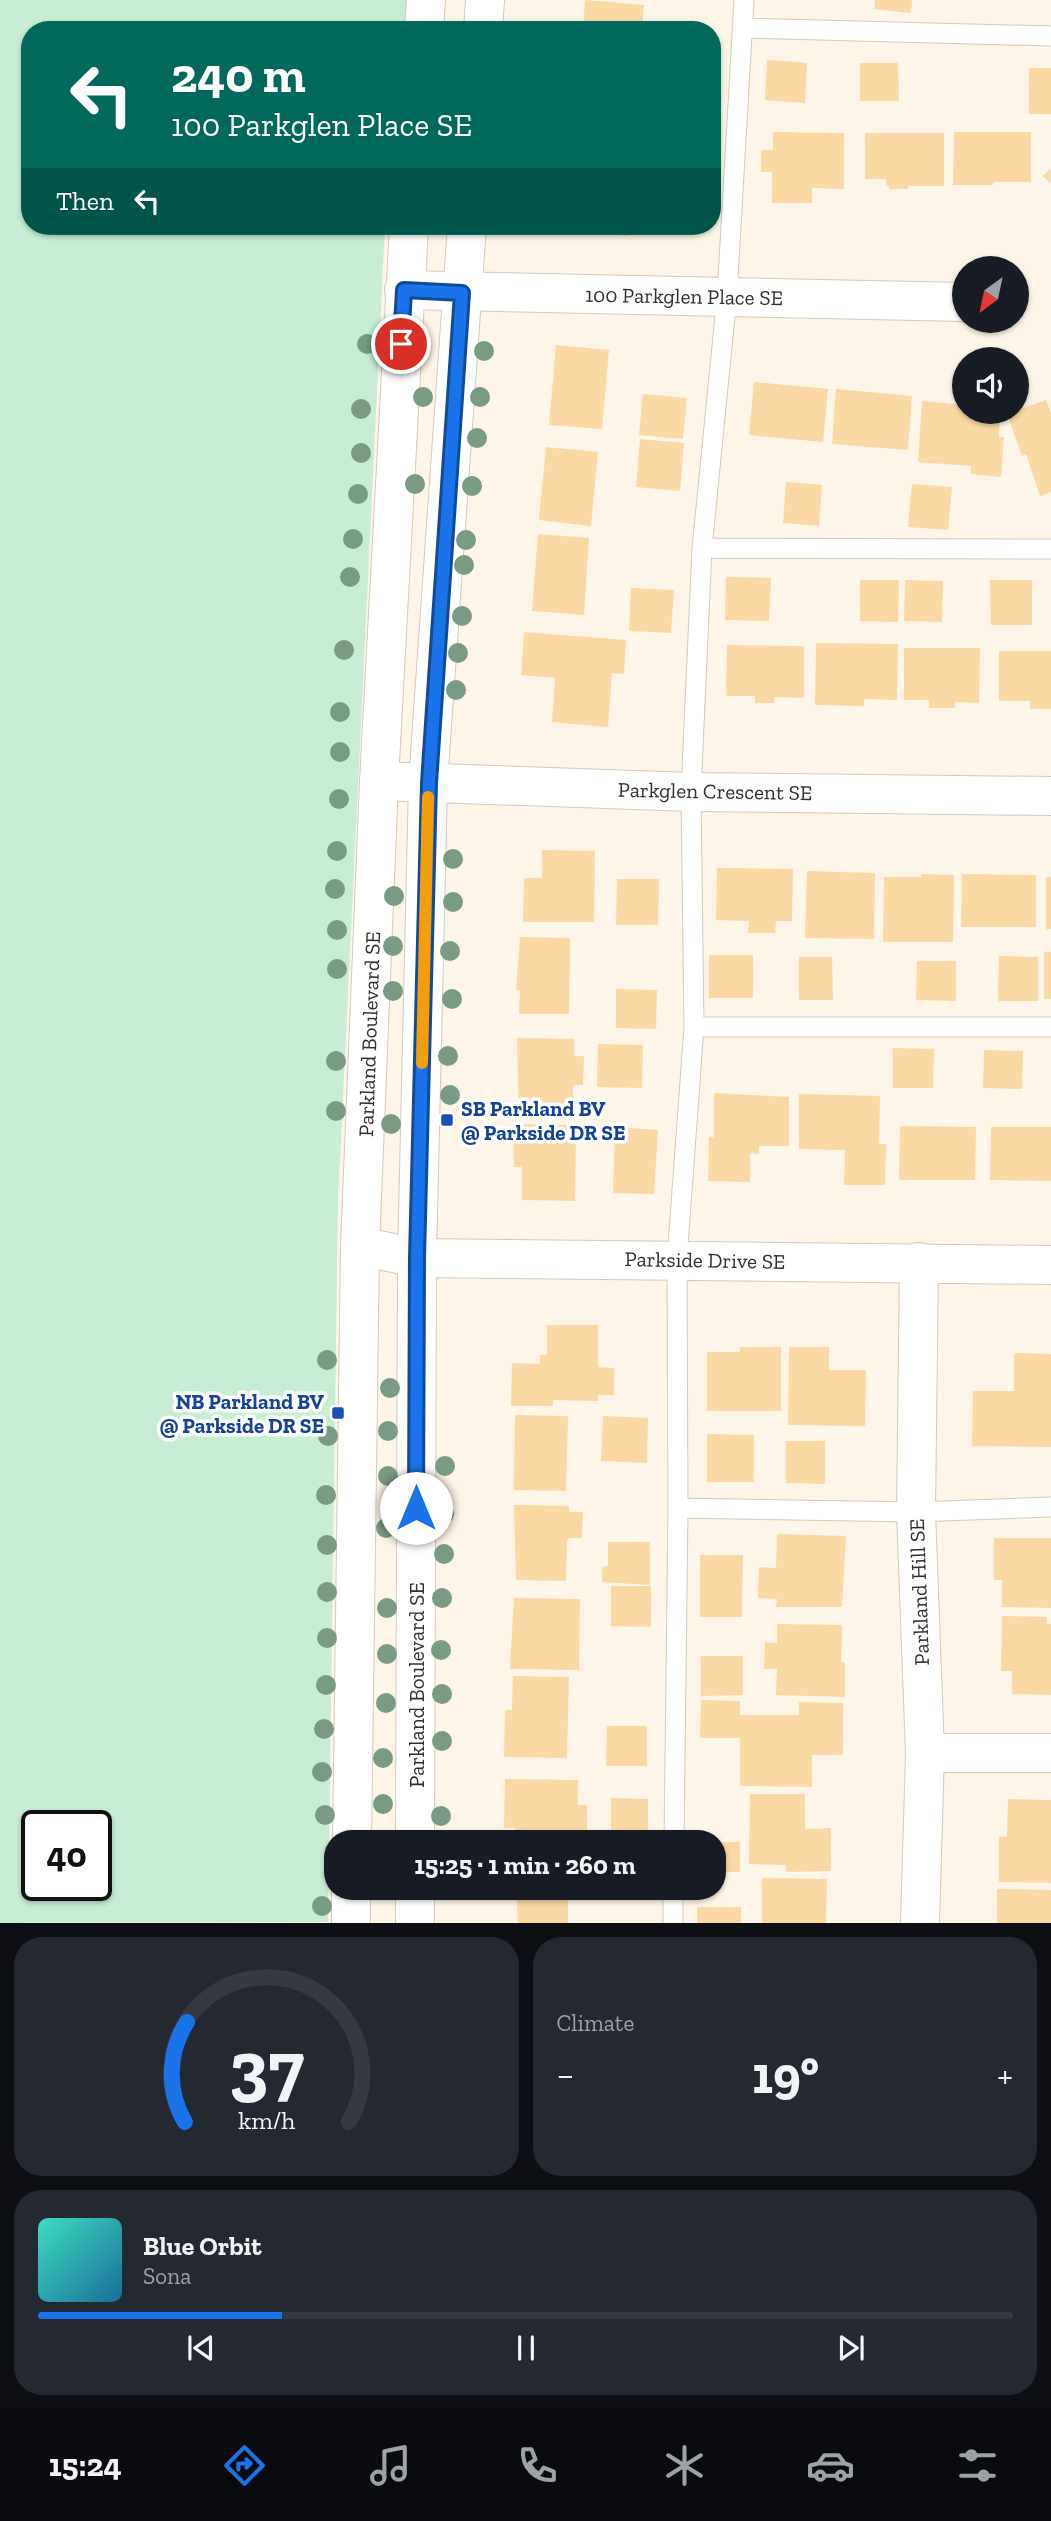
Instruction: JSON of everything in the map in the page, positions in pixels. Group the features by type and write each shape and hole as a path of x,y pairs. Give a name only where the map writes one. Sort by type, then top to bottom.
{"street":[{"path":"425,21 426,0"},
{"path":"484,21 485,0"},
{"name":"Parkland Boulevard SE","path":"352,1830 360,1246 379,781 408,235"},
{"name":"Parkland Boulevard SE","path":"415,1830 417,1258 429,783 466,235"},
{"name":"100 Parkglen Place SE","path":"404,290 952,302"},
{"name":"Parkglen Crescent SE","path":"379,781 691,792 1051,796"},
{"name":"Parkside Drive SE","path":"360,1246 417,1258 1051,1265"},
{"name":"Parkland Hill SE","path":"919,1262 916,1512 925,1752 920,1923"},
{"path":"925,1752 1051,1754"},
{"path":"351,1900 351,1923"},
{"path":"415,1900 415,1923"}],"lane":[{"path":"674,1830 678,1508 677,1259 694,1027 691,792 702,548 727,296 744,0"},
{"path":"742,28 1051,36"},
{"path":"702,548 1051,549"},
{"path":"694,1027 1051,1027"},
{"path":"678,1508 916,1512 1051,1507"},
{"path":"673,1900 673,1923"}],"green space":[{"path":"0,0 408,0 405,21 21,21 21,235 385,235 338,1201 329,1830 324,1830 324,1900 328,1900 328,1922 0,1923"}],"building":[{"path":"585,0 644,5 643,21 584,21"},
{"path":"875,0 912,0 911,13 874,9"},
{"path":"767,60 807,63 805,103 765,100"},
{"path":"860,63 898,63 899,101 860,101"},
{"path":"1029,68 1051,68 1051,114 1029,114"},
{"path":"773,132 844,133 844,189 812,188 812,203 772,203 772,172 761,172 761,150 773,150"},
{"path":"954,132 1031,132 1031,182 953,185"},
{"path":"865,133 944,133 944,186 889,189 886,179 865,179"},
{"path":"1051,168 1051,184 1043,176"},
{"path":"556,345 609,350 602,429 549,425"},
{"path":"754,382 828,389 823,442 749,435"},
{"path":"836,389 912,396 908,450 832,444"},
{"path":"643,394 687,398 683,439 639,435"},
{"path":"1046,400 1051,413 1051,492 1040,496 1026,454 1022,456 1011,424 1029,424 1029,406"},
{"path":"922,401 952,404 952,424 1000,424 999,437 1004,437 1001,477 971,474 971,466 918,462"},
{"path":"640,439 684,443 680,491 636,487"},
{"path":"546,447 598,452 591,526 539,520"},
{"path":"786,482 822,485 819,526 783,523"},
{"path":"912,484 952,487 948,530 908,527"},
{"path":"538,534 589,538 584,615 532,611"},
{"path":"726,577 771,578 769,621 725,620"},
{"path":"860,580 899,580 898,622 860,621"},
{"path":"905,580 943,581 942,622 904,621"},
{"path":"990,580 1032,580 1032,625 991,625"},
{"path":"631,588 674,590 671,633 629,631"},
{"path":"524,632 626,640 624,674 612,673 608,727 552,722 555,678 521,675"},
{"path":"816,643 898,644 897,700 864,699 864,706 815,705"},
{"path":"727,645 804,646 804,698 775,697 774,703 755,703 755,696 726,696"},
{"path":"904,648 980,648 979,703 955,702 955,708 929,708 929,700 904,700"},
{"path":"999,651 1051,651 1051,709 1030,709 1030,701 999,701"},
{"path":"542,850 595,851 594,922 523,922 524,878 542,878"},
{"path":"717,868 793,869 792,921 776,921 775,933 748,933 749,921 716,920"},
{"path":"807,871 875,873 874,939 805,938"},
{"path":"921,874 954,875 953,942 883,942 884,877 921,877"},
{"path":"962,874 1036,875 1036,927 961,927"},
{"path":"1046,877 1051,877 1051,929 1046,929"},
{"path":"617,879 659,879 658,925 616,925"},
{"path":"520,937 570,938 569,1014 519,1014 520,990 516,990"},
{"path":"1044,952 1051,952 1051,999 1044,999"},
{"path":"709,955 753,955 753,998 709,998"},
{"path":"999,956 1038,957 1038,1001 998,1001"},
{"path":"799,957 832,957 833,1000 799,1000"},
{"path":"917,961 956,961 956,1001 916,1000"},
{"path":"616,989 657,990 656,1029 616,1028"},
{"path":"517,1038 574,1039 574,1056 584,1056 583,1085 573,1085 573,1119 519,1118"},
{"path":"598,1044 643,1045 642,1088 597,1087"},
{"path":"893,1048 934,1049 933,1088 893,1088"},
{"path":"984,1050 1023,1051 1022,1089 983,1088"},
{"path":"714,1093 789,1097 789,1146 759,1146 759,1154 750,1153 750,1182 708,1181 709,1137 714,1137"},
{"path":"799,1094 880,1096 879,1144 886,1144 885,1185 844,1185 845,1150 799,1149"},
{"path":"514,1124 576,1125 575,1201 522,1200 522,1167 514,1167"},
{"path":"900,1126 976,1127 975,1180 899,1180"},
{"path":"615,1127 658,1130 654,1194 613,1193"},
{"path":"991,1127 1051,1127 1051,1181 990,1180"},
{"path":"547,1325 598,1325 598,1367 614,1368 614,1395 598,1395 598,1401 553,1400 553,1406 511,1406 512,1363 540,1364 540,1355 547,1355"},
{"path":"740,1347 781,1347 781,1411 707,1411 707,1352 740,1352"},
{"path":"789,1347 829,1347 829,1370 866,1370 865,1426 788,1425"},
{"path":"1014,1353 1051,1354 1051,1447 972,1446 973,1391 1014,1391"},
{"path":"515,1415 568,1416 566,1491 514,1490"},
{"path":"603,1416 648,1418 647,1463 601,1461"},
{"path":"707,1434 754,1435 754,1482 707,1482"},
{"path":"786,1441 825,1441 825,1484 786,1483"},
{"path":"514,1505 569,1506 569,1512 583,1512 582,1538 568,1538 566,1581 516,1580"},
{"path":"777,1534 846,1536 842,1607 776,1607 777,1599 758,1598 759,1567 776,1568"},
{"path":"994,1538 1051,1538 1051,1608 1002,1607 1002,1580 994,1580"},
{"path":"608,1542 650,1542 650,1585 602,1582 602,1567 608,1566"},
{"path":"700,1555 743,1555 742,1617 700,1617"},
{"path":"611,1586 651,1586 651,1627 611,1626"},
{"path":"514,1598 580,1599 579,1670 510,1669"},
{"path":"1002,1616 1047,1617 1047,1624 1051,1624 1051,1695 1012,1694 1012,1671 1001,1671"},
{"path":"777,1624 842,1625 841,1662 845,1662 845,1697 776,1695 777,1669 764,1669 765,1642 777,1643"},
{"path":"701,1656 743,1656 743,1695 701,1696"},
{"path":"513,1676 569,1677 567,1758 504,1757 505,1710 512,1710"},
{"path":"701,1700 740,1701 740,1715 799,1715 799,1702 843,1703 843,1755 812,1755 812,1787 740,1786 740,1738 700,1738"},
{"path":"607,1726 647,1726 647,1766 606,1766"},
{"path":"505,1779 578,1780 578,1805 587,1805 587,1830 504,1828"},
{"path":"750,1794 805,1794 805,1829 831,1828 831,1871 786,1872 786,1865 749,1864"},
{"path":"611,1798 648,1799 648,1830 611,1830"},
{"path":"1008,1799 1051,1800 1051,1883 999,1882 999,1836 1007,1837"},
{"path":"726,1842 740,1842 740,1872 726,1872"},
{"path":"762,1878 827,1879 826,1923 762,1923"},
{"path":"997,1889 1051,1890 1051,1923 997,1923"},
{"path":"517,1900 568,1900 568,1923 518,1923"},
{"path":"697,1907 741,1907 741,1923 697,1923"}],"slow traffic":[{"path":"422,1063 428,797"}],"place":[{"name":"SB Parkland BV @ Parkside DR SE","path":"447,1120"},
{"name":"NB Parkland BV @ Parkside DR SE","path":"338,1413"}],"route":[{"path":"401,344 404,290 462,293 429,783 417,1258 416,1508"}]}
